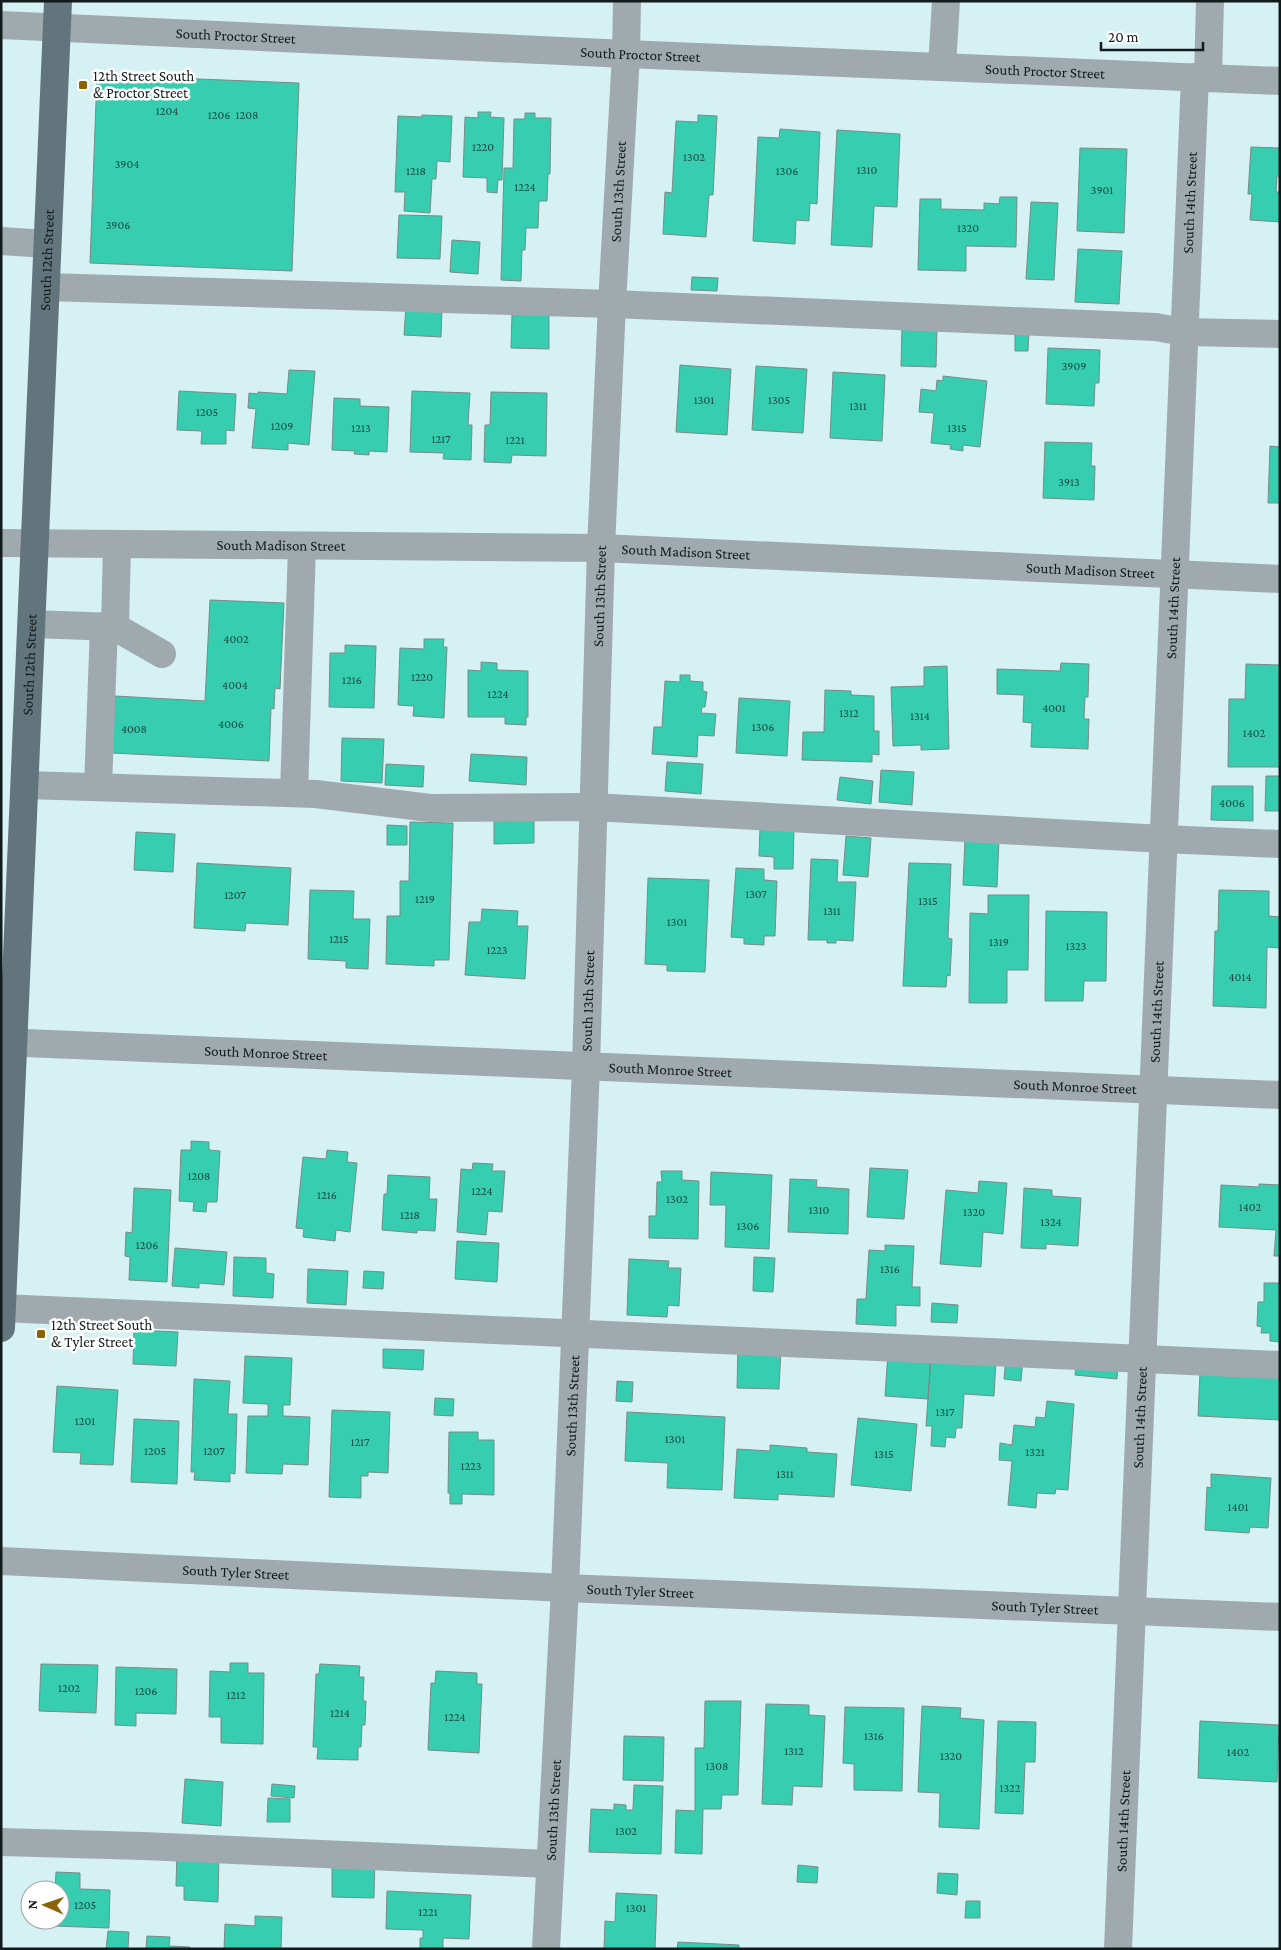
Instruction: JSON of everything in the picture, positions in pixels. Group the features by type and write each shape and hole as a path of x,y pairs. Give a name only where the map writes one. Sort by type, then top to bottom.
{"main road":[{"name":"South 12th Street","path":"2,1318 8,1042 26,785 58,1"}],"street":[{"name":"South 13th Street","path":"546,1949 565,1588 586,1066 601,548 626,54 627,1"},
{"path":"942,66 946,1"},
{"name":"South 14th Street","path":"1118,1949 1183,332 1201,77 1210,1"},
{"name":"South Proctor Street","path":"1,25 626,54 1280,81"},
{"path":"1,241 47,244"},
{"path":"46,287 612,304 1156,327 1183,332 1280,334"},
{"name":"South Madison Street","path":"1,543 601,548 1280,579"},
{"path":"98,787 117,545"},
{"path":"294,793 302,546"},
{"path":"32,624 110,627 162,654"},
{"path":"26,785 294,793 430,808 593,807 1280,844"},
{"name":"South Monroe Street","path":"8,1042 1280,1095"},
{"path":"2,1318 575,1333 1280,1366"},
{"name":"South Tyler Street","path":"1,1561 565,1588 1280,1617"},
{"path":"1,1842 144,1846 550,1864"}],"building":[{"path":"97,75 299,83 292,271 90,263"},
{"path":"478,112 491,112 490,117 504,118 502,180 498,180 497,193 487,192 487,178 463,177 465,117 478,118"},
{"path":"525,113 535,113 535,118 551,118 550,174 548,174 547,201 539,201 538,228 526,228 525,250 522,250 521,281 501,280 504,168 513,168 514,119 525,119"},
{"path":"422,115 452,116 450,162 437,161 436,179 432,179 430,213 404,211 405,192 395,192 398,116 422,117"},
{"path":"698,115 717,116 713,195 709,195 706,237 663,234 665,192 672,193 676,121 698,122"},
{"path":"780,129 820,132 817,204 810,203 809,221 796,220 795,244 753,241 758,137 779,138"},
{"path":"837,130 900,134 897,207 874,206 872,247 831,245"},
{"path":"1251,147 1279,148 1280,176 1277,176 1276,192 1280,192 1280,222 1250,220 1252,194 1248,194"},
{"path":"1080,148 1127,149 1124,233 1077,231"},
{"path":"1000,197 1017,197 1016,247 966,246 966,271 918,270 920,199 941,199 941,209 984,210 984,203 999,204"},
{"path":"1031,202 1058,203 1054,280 1026,279"},
{"path":"399,215 442,216 440,259 397,258"},
{"path":"452,240 480,242 478,274 450,272"},
{"path":"1078,249 1122,251 1119,304 1075,302"},
{"path":"692,277 718,278 717,291 691,290"},
{"path":"406,306 442,308 441,337 404,335"},
{"path":"512,314 549,315 549,349 511,348"},
{"path":"902,326 937,327 936,367 901,366"},
{"path":"1015,331 1029,331 1028,351 1015,351"},
{"path":"1048,348 1100,350 1099,383 1095,383 1094,406 1046,404"},
{"path":"680,365 731,369 727,435 676,432"},
{"path":"756,366 807,369 803,433 752,430"},
{"path":"289,370 315,371 309,445 288,443 288,450 252,448 256,409 248,408 249,393 287,394"},
{"path":"833,372 885,375 882,441 830,438"},
{"path":"943,376 987,381 980,447 963,445 963,451 950,449 951,445 931,443 934,413 919,412 921,389 936,391 937,380 943,381"},
{"path":"179,391 236,394 234,431 226,430 226,444 201,444 202,431 177,430"},
{"path":"412,391 470,393 468,425 472,425 471,460 443,459 444,453 410,452"},
{"path":"491,392 547,393 546,456 512,455 511,463 484,462 485,425 490,425"},
{"path":"334,398 360,399 360,406 389,407 387,452 369,451 369,455 354,454 355,451 332,450"},
{"path":"1045,442 1092,443 1091,466 1095,466 1094,500 1043,498"},
{"path":"1270,446 1280,447 1280,503 1268,503"},
{"path":"210,600 284,603 280,689 275,688 274,709 271,708 269,761 112,753 115,696 205,701"},
{"path":"424,639 444,639 443,647 447,647 444,718 413,716 414,706 398,705 400,648 424,649"},
{"path":"345,645 376,646 374,708 329,707 330,653 345,653"},
{"path":"481,662 497,663 497,670 528,671 528,717 526,717 526,725 505,724 505,717 468,717 468,670 481,671"},
{"path":"1061,663 1089,664 1088,697 1085,697 1084,719 1089,719 1088,749 1031,747 1032,723 1023,722 1024,695 997,694 997,669 1060,671"},
{"path":"1246,664 1280,665 1280,767 1228,767 1229,699 1245,699"},
{"path":"947,666 949,749 921,750 921,745 893,746 891,687 924,686 924,667"},
{"path":"680,675 690,675 690,681 703,682 703,691 707,692 705,707 702,707 701,713 716,714 714,736 698,735 697,757 652,754 654,727 662,727 665,681 680,682"},
{"path":"825,690 851,691 851,695 874,696 874,731 879,731 879,755 872,754 872,762 802,760 803,732 824,732"},
{"path":"739,698 790,701 787,756 736,753"},
{"path":"342,738 384,739 382,783 341,781"},
{"path":"471,754 527,757 526,785 469,781"},
{"path":"667,762 703,764 701,794 665,791"},
{"path":"386,764 424,766 423,787 385,785"},
{"path":"881,770 914,772 912,805 879,802"},
{"path":"1266,776 1280,776 1280,811 1265,811"},
{"path":"840,777 873,781 871,804 837,800"},
{"path":"1212,786 1253,786 1253,821 1211,820"},
{"path":"534,812 534,843 494,844 494,813"},
{"path":"410,822 453,823 449,960 434,960 434,966 386,964 387,916 400,916 400,881 409,881"},
{"path":"387,825 407,826 407,845 387,845"},
{"path":"760,828 794,829 793,869 774,869 774,857 759,856"},
{"path":"136,832 175,834 173,872 134,870"},
{"path":"846,836 871,838 868,877 843,875"},
{"path":"965,839 999,840 997,887 963,885"},
{"path":"811,859 838,860 837,882 856,882 853,941 836,940 836,943 827,943 827,940 808,940"},
{"path":"197,863 291,868 288,925 246,923 245,931 194,928"},
{"path":"909,863 951,864 948,938 952,939 950,976 947,975 946,987 903,986"},
{"path":"736,868 764,869 764,880 777,881 775,936 764,936 764,945 744,944 744,938 731,937"},
{"path":"648,878 709,880 705,972 667,971 667,965 645,964"},
{"path":"310,890 354,891 353,919 370,919 368,969 346,968 346,961 308,959"},
{"path":"1219,890 1269,891 1269,916 1280,917 1280,948 1267,947 1266,1008 1213,1006 1215,931 1218,931"},
{"path":"988,895 1029,895 1028,970 1007,970 1007,1003 969,1003 970,913 988,914"},
{"path":"482,909 518,911 517,926 528,926 525,979 465,975 469,922 481,922"},
{"path":"1046,911 1107,912 1106,981 1084,981 1083,1001 1045,1001"},
{"path":"191,1141 209,1142 209,1150 220,1151 217,1202 207,1202 206,1212 193,1211 194,1202 179,1201 181,1150 191,1150"},
{"path":"327,1150 348,1152 347,1162 357,1163 350,1232 336,1230 335,1241 303,1237 304,1229 296,1228 303,1157 326,1159"},
{"path":"473,1163 493,1164 492,1171 505,1171 502,1212 488,1211 486,1235 457,1232 461,1169 472,1170"},
{"path":"870,1168 908,1170 904,1219 867,1217"},
{"path":"661,1171 682,1171 682,1180 699,1181 698,1239 649,1238 649,1216 656,1216 657,1182 662,1182"},
{"path":"711,1172 772,1175 769,1249 725,1247 726,1205 710,1205"},
{"path":"388,1175 430,1177 429,1199 437,1199 435,1231 417,1230 417,1233 382,1230 384,1194 387,1194"},
{"path":"790,1179 817,1180 816,1187 849,1189 848,1234 788,1232"},
{"path":"979,1181 1007,1183 1003,1234 983,1232 981,1267 940,1264 946,1190 978,1193"},
{"path":"1259,1184 1280,1185 1280,1256 1274,1256 1276,1230 1219,1227 1221,1185 1259,1187"},
{"path":"134,1188 171,1190 167,1282 129,1280 130,1257 125,1256 126,1232 132,1233"},
{"path":"1024,1188 1052,1190 1052,1196 1081,1198 1078,1246 1046,1244 1046,1249 1021,1248"},
{"path":"457,1241 499,1243 497,1282 455,1279"},
{"path":"885,1245 914,1246 912,1287 920,1287 920,1306 896,1305 896,1326 856,1324 857,1299 866,1299 869,1250 885,1251"},
{"path":"175,1248 227,1252 224,1285 199,1283 199,1288 172,1286"},
{"path":"234,1257 266,1258 266,1273 274,1274 273,1298 233,1296"},
{"path":"754,1257 775,1258 773,1292 753,1291"},
{"path":"629,1259 669,1261 668,1268 681,1268 679,1306 668,1305 667,1317 627,1315"},
{"path":"308,1269 348,1271 346,1305 307,1303"},
{"path":"364,1271 384,1272 383,1289 363,1288"},
{"path":"1264,1283 1280,1283 1280,1342 1270,1341 1270,1333 1261,1333 1262,1327 1257,1326 1258,1302 1264,1302"},
{"path":"932,1303 958,1305 957,1323 931,1322"},
{"path":"134,1330 178,1332 176,1366 133,1364"},
{"path":"738,1347 781,1349 779,1389 737,1388"},
{"path":"383,1349 424,1350 423,1370 383,1368"},
{"path":"888,1352 931,1355 928,1399 885,1396"},
{"path":"931,1355 996,1360 994,1396 964,1394 962,1428 956,1428 955,1438 946,1437 945,1447 931,1446 932,1426 926,1426"},
{"path":"245,1356 292,1358 290,1405 283,1405 283,1416 310,1417 308,1465 283,1464 282,1474 246,1473 248,1416 268,1416 268,1404 243,1403"},
{"path":"1006,1357 1023,1359 1021,1381 1004,1379"},
{"path":"1076,1363 1118,1366 1117,1379 1075,1375"},
{"path":"1200,1372 1280,1375 1280,1420 1198,1416"},
{"path":"194,1379 230,1381 228,1414 237,1414 235,1474 230,1473 230,1482 194,1480 195,1472 191,1472"},
{"path":"617,1381 633,1382 632,1402 616,1401"},
{"path":"57,1386 118,1390 113,1465 80,1464 81,1453 53,1452"},
{"path":"435,1398 454,1399 453,1416 434,1415"},
{"path":"1047,1401 1074,1404 1068,1490 1056,1489 1055,1494 1037,1493 1036,1508 1008,1505 1012,1461 999,1460 1000,1443 1012,1445 1014,1425 1035,1427 1036,1417 1045,1418"},
{"path":"332,1410 390,1412 388,1473 368,1472 368,1476 361,1476 361,1498 329,1497"},
{"path":"627,1412 725,1417 722,1490 667,1488 668,1463 625,1461"},
{"path":"858,1418 917,1424 911,1491 851,1485"},
{"path":"134,1419 179,1421 177,1484 131,1482"},
{"path":"449,1432 478,1432 478,1440 494,1440 494,1495 462,1494 462,1504 450,1504 450,1493 448,1493"},
{"path":"770,1445 807,1448 807,1452 837,1454 834,1497 778,1494 778,1500 734,1498 737,1449 770,1451"},
{"path":"1211,1474 1271,1478 1268,1528 1250,1527 1249,1533 1205,1530 1207,1487 1211,1488"},
{"path":"230,1663 248,1663 248,1673 264,1673 263,1744 221,1743 221,1717 209,1717 210,1671 230,1672"},
{"path":"41,1664 98,1665 96,1713 39,1711"},
{"path":"320,1664 360,1666 359,1677 364,1677 363,1701 366,1701 365,1725 362,1725 361,1747 358,1747 358,1760 317,1759 318,1747 313,1747 316,1674 319,1674"},
{"path":"116,1667 177,1669 176,1714 136,1713 136,1726 115,1725"},
{"path":"436,1671 477,1673 477,1684 482,1684 479,1753 428,1750 431,1683 435,1683"},
{"path":"705,1701 741,1701 738,1795 722,1795 721,1809 703,1809 702,1854 675,1853 676,1810 695,1811 695,1748 704,1748"},
{"path":"766,1704 809,1705 809,1715 825,1716 822,1787 793,1786 792,1805 762,1804"},
{"path":"922,1706 961,1708 960,1718 984,1720 979,1829 939,1827 940,1793 918,1792"},
{"path":"845,1707 904,1708 902,1791 854,1790 854,1764 843,1763"},
{"path":"998,1721 1036,1722 1035,1762 1025,1762 1023,1814 995,1813"},
{"path":"1200,1721 1279,1725 1277,1782 1198,1778"},
{"path":"624,1736 664,1737 663,1781 623,1780"},
{"path":"185,1779 223,1782 221,1826 182,1823"},
{"path":"272,1784 295,1786 294,1798 271,1796"},
{"path":"634,1785 663,1786 661,1854 589,1852 591,1809 614,1810 614,1804 626,1805 626,1810 633,1810"},
{"path":"268,1798 290,1799 290,1822 267,1822"},
{"path":"177,1851 219,1852 218,1902 184,1900 184,1886 176,1886"},
{"path":"332,1858 375,1858 374,1898 332,1897"},
{"path":"798,1865 818,1867 817,1883 797,1882"},
{"path":"56,1872 80,1873 80,1889 110,1890 109,1928 70,1927 70,1880 56,1880"},
{"path":"938,1873 958,1874 957,1895 937,1893"},
{"path":"387,1891 471,1895 469,1939 443,1938 443,1949 420,1949 420,1938 423,1938 423,1930 386,1929"},
{"path":"616,1893 657,1895 655,1949 604,1949 605,1921 615,1922"},
{"path":"966,1901 980,1901 980,1918 965,1918"},
{"path":"255,1916 282,1917 281,1949 224,1949 225,1924 255,1926"},
{"path":"108,1931 129,1932 128,1949 106,1949"},
{"path":"147,1936 170,1937 169,1946 190,1947 190,1949 146,1949"},
{"path":"678,1942 739,1945 739,1949 677,1949"}],"place":[{"name":"12th Street South & Proctor Street","path":"83,85"},
{"name":"12th Street South & Tyler Street","path":"41,1334"}]}
